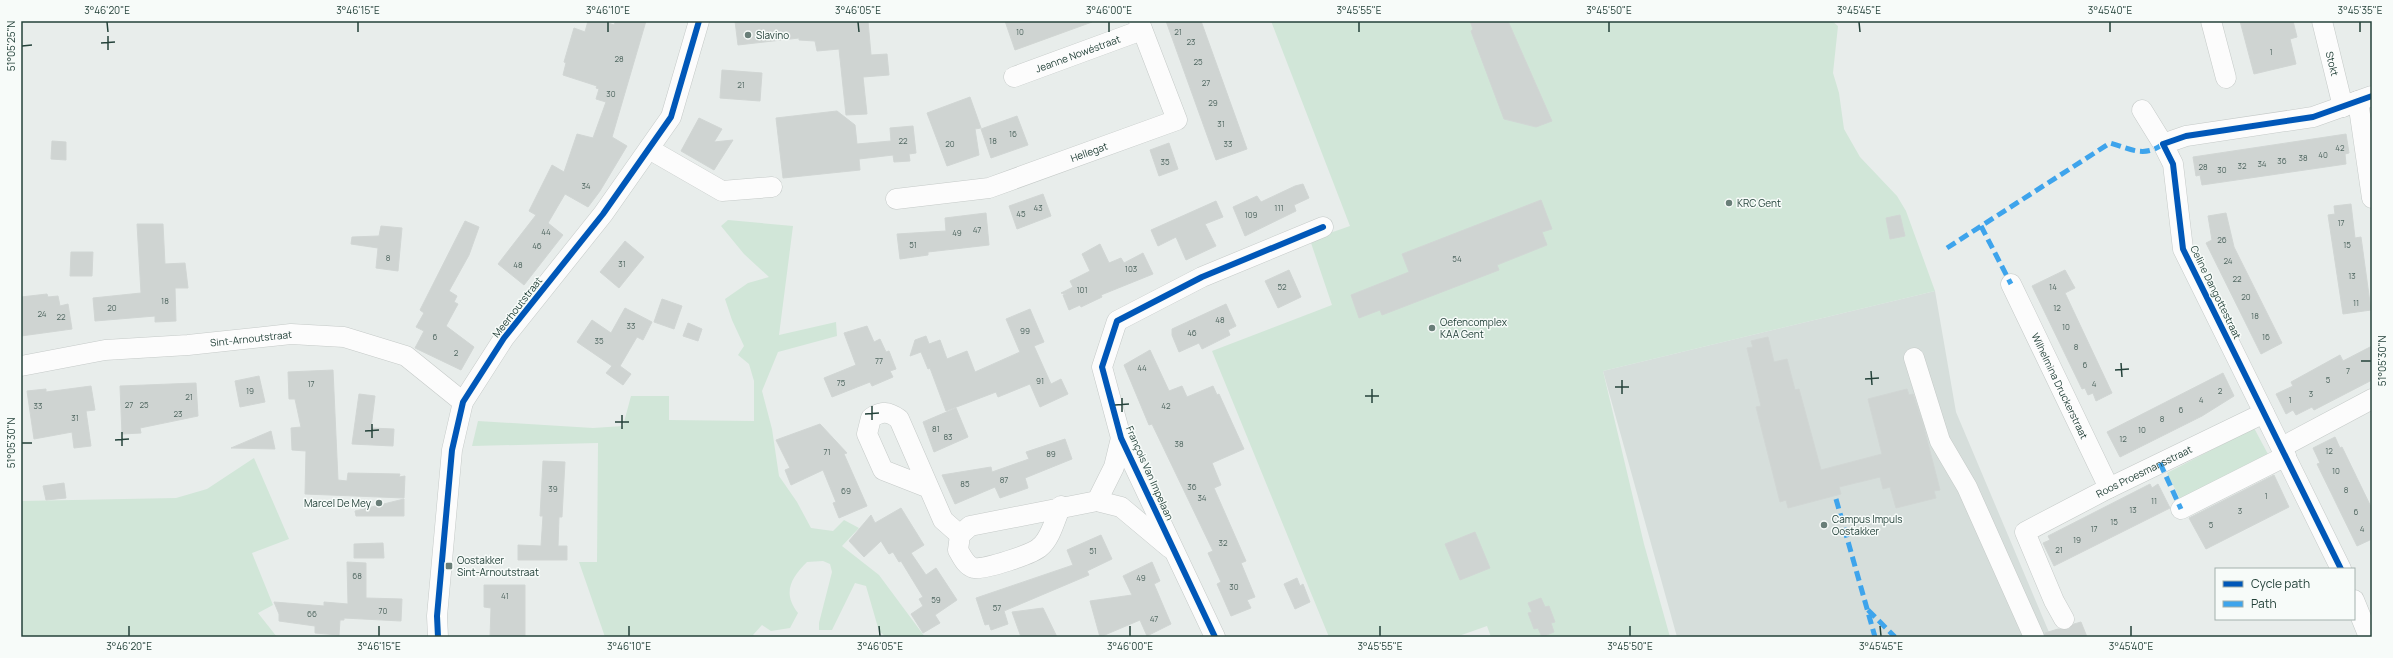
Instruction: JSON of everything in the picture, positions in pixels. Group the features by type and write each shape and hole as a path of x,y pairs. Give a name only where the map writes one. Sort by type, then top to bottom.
{"street":[{"name":"Meerhoutstraat","path":"438,637 437,616 452,450 463,402 504,338 603,214 671,116 699,21"},
{"path":"2211,21 2226,78"},
{"name":"Stokt","path":"2322,21 2358,101 2372,198"},
{"name":"Jeanne Nowéstraat","path":"1014,77 1141,25"},
{"name":"Hellegat","path":"896,199 989,188 1177,120 1141,25"},
{"path":"2163,144 2186,136 2313,117 2358,101"},
{"name":"Celine Dangottestraat","path":"2142,110 2163,144 2172,164 2183,249 2341,568"},
{"path":"649,148 722,191 772,187"},
{"name":"François Van Impelaan","path":"1215,637 1121,438 1102,367 1117,321 1202,276 1323,227"},
{"name":"Wilhelmina Druckerstraat","path":"2011,284 2109,488"},
{"name":"Sint-Arnoutstraat","path":"21,366 105,350 188,345 291,334 344,337 406,356 463,402"},
{"path":"1914,358 1940,441 1967,487 2034,637"},
{"path":"2181,509 2284,452 2372,399"},
{"name":"Roos Proesmansstraat","path":"2064,619 2054,601 2024,532 2109,488 2264,413"},
{"name":"François Van Impelaan","path":"1097,500 1114,467 1121,438"},
{"path":"929,488 943,520 960,535 958,550 964,562 972,568 985,568 1040,548 1046,540 1061,506"},
{"name":"François Van Impelaan","path":"960,535 970,526 1061,506 1097,500 1121,507 1175,552"},
{"path":"2355,602 2369,637"}],"shaded area":[{"name":"Campus Impuls Oostakker","path":"1935,291 1956,412 2051,637 1677,637 1603,371"}],"green space":[{"path":"1271,21 1832,21 1838,26 1833,73 1839,93 1844,129 1860,157 1897,196 1906,211 1935,291 1603,371 1644,544 1670,637 1491,637 1487,626 1456,637 1329,637 1212,351 1332,305 1310,240 1350,226"},
{"path":"728,220 793,226 779,335 836,322 837,336 778,352 762,391 772,429 779,476 797,502 811,528 833,531 844,520 859,528 842,546 879,575 925,637 886,637 879,631 866,586 855,583 832,630 819,630 819,623 832,572 830,564 823,561 807,562 801,568 790,586 790,599 798,613 790,628 771,631 762,625 753,635 756,637 605,637 579,562 597,562 598,443 472,446 478,421 593,428 623,426 631,396 669,396 669,420 754,421 754,381 749,364 738,355 744,346 732,320 725,299 748,283 769,277 744,254 721,226"},
{"path":"2254,428 2270,458 2182,503 2167,473"},
{"path":"254,458 289,539 252,553 273,605 258,613 277,637 21,637 21,501 176,498 207,489"}],"building":[{"path":"588,21 602,21 614,25 616,21 646,21 612,137 627,146 600,191 588,207 565,194 548,223 563,235 524,285 498,264 536,215 529,211 552,165 564,172 577,134 593,138 606,102 596,99 599,89 596,88 597,86 563,75 566,63 564,62 574,28 585,32"},
{"path":"735,21 868,21 871,55 887,54 889,75 863,77 867,114 846,115 839,49 817,51 815,41 799,40 799,38 738,45"},
{"path":"1005,21 1092,21 1092,22 1015,50"},
{"path":"1166,21 1201,21 1247,149 1216,160"},
{"path":"1470,21 1508,21 1552,121 1536,127 1504,119 1471,31 1473,29"},
{"path":"2240,21 2293,21 2297,37 2290,39 2296,64 2254,74"},
{"path":"722,70 762,73 760,101 720,98"},
{"path":"970,97 981,128 975,129 979,155 947,166 927,113"},
{"path":"837,111 855,125 857,144 891,141 890,128 913,126 916,153 909,154 910,161 894,162 893,155 859,159 860,170 783,178 776,118"},
{"path":"1017,116 1028,145 991,158 981,129"},
{"path":"699,118 722,129 714,142 733,140 714,170 681,151"},
{"path":"2346,134 2349,153 2345,154 2346,164 2202,185 2200,175 2196,176 2193,157"},
{"path":"52,141 66,142 66,160 51,159"},
{"path":"1169,143 1178,169 1159,176 1150,150"},
{"path":"1303,184 1309,198 1294,205 1296,211 1245,236 1233,207 1257,196 1261,202 1295,186"},
{"path":"1043,194 1051,216 1017,229 1009,206"},
{"path":"1541,200 1552,229 1542,232 1547,245 1497,265 1499,270 1382,315 1380,310 1359,318 1351,295 1409,272 1402,254"},
{"path":"1216,201 1223,217 1205,224 1216,246 1186,260 1176,237 1158,246 1151,230"},
{"path":"2351,204 2355,238 2361,237 2371,310 2343,314 2328,215 2335,214 2334,206"},
{"path":"986,213 989,245 928,252 928,255 900,259 897,234 946,231 945,218"},
{"path":"2226,213 2234,247 2282,343 2261,354 2206,243 2212,240 2208,216"},
{"path":"1900,215 1905,236 1890,239 1886,218"},
{"path":"465,221 479,227 469,255 449,291 457,296 454,302 458,304 446,326 474,347 461,370 415,348 424,331 416,327 424,313 420,310"},
{"path":"137,224 163,224 165,264 185,263 188,288 175,288 176,321 155,322 155,316 95,321 93,298 141,293"},
{"path":"381,226 402,228 398,271 376,268 378,248 351,244 352,237 379,236"},
{"path":"625,241 644,257 619,288 600,272"},
{"path":"1100,244 1109,263 1121,258 1124,263 1143,253 1153,274 1101,295 1102,297 1081,307 1080,305 1069,310 1063,295 1066,294 1061,293 1073,287 1070,281 1090,271 1082,254"},
{"path":"71,252 93,252 92,276 70,276"},
{"path":"1289,270 1301,297 1278,308 1265,281"},
{"path":"2065,270 2075,288 2065,293 2112,393 2096,401 2093,393 2088,395 2085,388 2082,389 2032,286"},
{"path":"47,294 48,297 58,296 60,306 68,304 72,329 21,336 21,297"},
{"path":"662,299 682,306 674,329 654,322"},
{"path":"1226,304 1236,326 1228,330 1230,335 1202,349 1199,343 1179,352 1172,335 1172,329"},
{"path":"625,308 652,322 643,340 637,337 620,366 631,374 623,385 606,373 612,366 577,342 592,320 611,333"},
{"path":"1030,309 1044,342 1034,346 1051,384 1061,379 1068,394 1040,407 1030,384 998,397 996,392 946,411 930,368 928,369 921,352 910,356 915,340 926,336 929,344 940,340 947,359 967,351 975,372 1020,352 1006,319"},
{"path":"688,323 702,329 698,341 683,336"},
{"path":"867,326 874,342 880,339 886,352 889,351 896,369 890,371 893,377 872,386 870,382 832,397 824,378 856,365 844,333"},
{"path":"1768,337 1774,362 1787,359 1795,390 1799,389 1821,470 1882,454 1868,399 1907,389 1909,395 1913,394 1923,424 1940,490 1934,491 1936,498 1896,508 1890,487 1883,489 1880,477 1839,487 1841,494 1788,508 1786,500 1780,502 1756,407 1761,406 1747,348 1753,347 1751,341"},
{"path":"2372,346 2372,380 2314,410 2312,407 2296,415 2293,410 2286,414 2276,394 2293,386 2291,382 2340,355 2343,361"},
{"path":"1150,350 1169,391 1182,386 1187,397 1213,386 1217,395 1219,394 1244,449 1212,463 1221,485 1214,488 1246,561 1241,563 1255,597 1247,600 1251,608 1231,616 1217,584 1221,582 1208,553 1213,551 1152,424 1149,425 1124,365"},
{"path":"333,370 338,480 347,481 348,473 400,474 399,477 405,476 404,498 305,494 306,451 292,450 291,428 301,427 295,399 289,399 288,372"},
{"path":"2223,373 2234,396 2202,416 2120,457 2107,432"},
{"path":"259,376 265,402 240,407 235,381"},
{"path":"196,383 198,416 140,428 141,433 122,434 120,386"},
{"path":"91,386 95,410 86,411 91,446 74,448 72,432 34,439 27,391 46,389 46,392"},
{"path":"359,394 375,396 371,428 394,429 393,446 352,444"},
{"path":"956,408 968,437 934,452 923,422"},
{"path":"820,424 847,453 844,454 867,506 839,518 833,503 836,502 823,470 791,485 785,470 790,468 776,440"},
{"path":"271,431 275,449 231,448"},
{"path":"2335,437 2340,448 2342,447 2372,509 2372,539 2357,546 2317,464 2320,463 2313,448"},
{"path":"1065,439 1072,459 1025,478 1028,488 1000,498 995,487 955,504 942,475 991,467 992,472 1029,459 1026,452"},
{"path":"543,461 565,462 562,517 559,517 558,546 567,546 567,560 518,560 518,545 541,546 543,516 540,516"},
{"path":"2274,475 2289,507 2206,549 2189,518"},
{"path":"64,483 66,498 46,500 43,486"},
{"path":"2150,484 2152,488 2158,484 2170,508 2054,566 2043,543 2050,540 2048,536"},
{"path":"404,499 404,516 356,516 355,511"},
{"path":"901,508 924,545 911,553 926,575 936,568 957,600 935,615 940,623 923,633 911,614 923,606 919,599 923,597 901,561 899,562 893,552 889,554 881,541 864,557 849,541 871,515 875,523"},
{"path":"1475,532 1490,568 1460,580 1445,544"},
{"path":"1101,535 1112,559 1087,571 1089,575 1004,611 1008,624 991,630 989,624 985,625 976,598 1073,565 1067,550"},
{"path":"383,543 384,558 354,558 354,544"},
{"path":"347,562 366,563 366,598 402,599 401,621 344,618 344,620 340,620 339,635 315,633 315,626 279,621 279,614 274,602 324,606 324,602 348,604"},
{"path":"1152,562 1160,581 1154,584 1171,624 1147,636 1140,620 1100,637 1090,601 1132,595 1123,576"},
{"path":"1297,578 1300,586 1303,584 1310,602 1295,609 1284,584"},
{"path":"484,585 525,585 525,637 490,637 491,608 484,607"},
{"path":"1541,598 1545,607 1549,606 1555,622 1551,623 1554,632 1542,637 1538,628 1534,629 1528,613 1532,612 1528,603"},
{"path":"1043,608 1057,637 1021,637 1012,612"},
{"path":"2081,622 2087,637 2045,637 2045,633 2058,629 2069,629 2074,624"}],"marked path":[{"path":"1947,248 2110,143 2137,151 2150,151 2163,144"},
{"path":"1981,226 2011,284"},
{"path":"2160,463 2181,509"},
{"path":"1836,499 1875,637"},
{"path":"1868,610 1895,637"}],"cycle path":[{"path":"438,637 437,616 452,450 463,402 504,338 603,214 671,117 699,21"},
{"path":"2341,568 2183,249 2173,164 2163,144 2186,136 2313,117 2372,96"},
{"path":"1215,637 1121,438 1102,367 1117,321 1202,277 1323,227"}],"place":[{"name":"Slavino","path":"748,35"},
{"name":"KRC Gent","path":"1729,203"},
{"name":"Oefencomplex KAA Gent","path":"1432,328"},
{"name":"Marcel De Mey","path":"379,503"},
{"name":"Campus Impuls Oostakker","path":"1824,525"},
{"name":"Oostakker Sint-Arnoutstraat","path":"449,566"}]}
